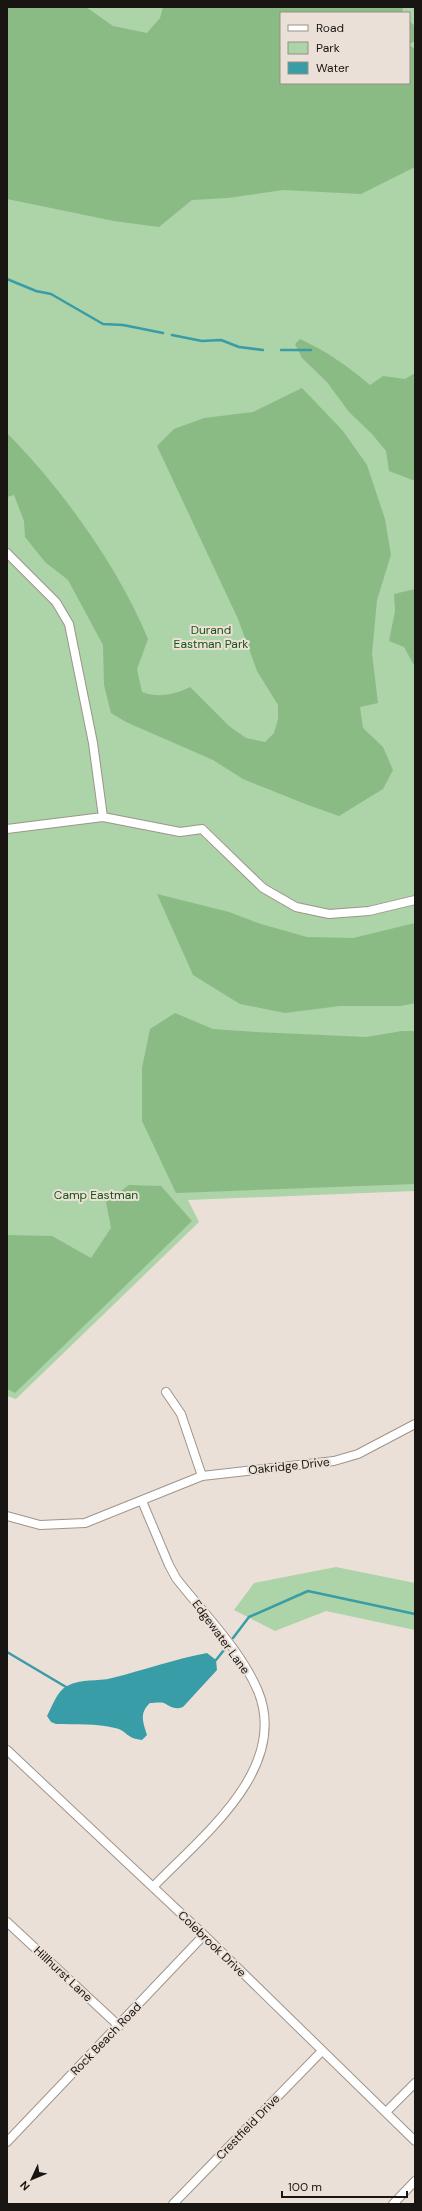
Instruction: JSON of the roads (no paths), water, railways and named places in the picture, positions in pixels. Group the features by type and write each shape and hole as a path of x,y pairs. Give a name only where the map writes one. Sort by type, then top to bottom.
{"street":[{"path":"7,553 56,602 69,624 93,743 103,817"},
{"path":"7,829 103,817 180,832 202,828 263,888 296,907 329,914 369,912 415,900"},
{"path":"166,1392 181,1414 202,1476"},
{"name":"Oakridge Drive","path":"7,1516 40,1525 72,1525 100,1518 202,1476 334,1461 358,1454 415,1424"},
{"name":"Edgewater Lane","path":"142,1500 162,1550 176,1578 247,1671 258,1691 263,1708 265,1729 259,1759 245,1786 222,1815 153,1887"},
{"name":"Colebrook Drive","path":"7,1750 204,1935 415,2141"},
{"name":"Hillhurst Lane","path":"7,1923 119,2026"},
{"name":"Rock Beach Road","path":"7,2142 204,1935"},
{"name":"Crestfield Drive","path":"173,2204 322,2051"},
{"path":"386,2112 415,2083"},
{"path":"393,2204 415,2181"}],"water":[{"path":"207,1653 216,1660 217,1670 183,1707 175,1708 164,1703 150,1703 144,1710 143,1714 143,1722 147,1735 142,1740 132,1738 119,1729 108,1726 56,1724 51,1722 47,1716 60,1692 67,1686 78,1682 112,1678 183,1658"}],"waterway":[{"path":"7,279 36,291 51,294 103,324 123,325 163,333"},
{"path":"172,335 202,341 221,340 239,347 263,350"},
{"path":"281,350 311,350"},
{"path":"233,1638 249,1617 308,1591 415,1614"},
{"path":"216,1660 224,1650"},
{"path":"7,1652 66,1687"}],"park label":[{"name":"Durand Eastman Park","path":"211,637"},
{"name":"Camp Eastman","path":"96,1195"}]}
